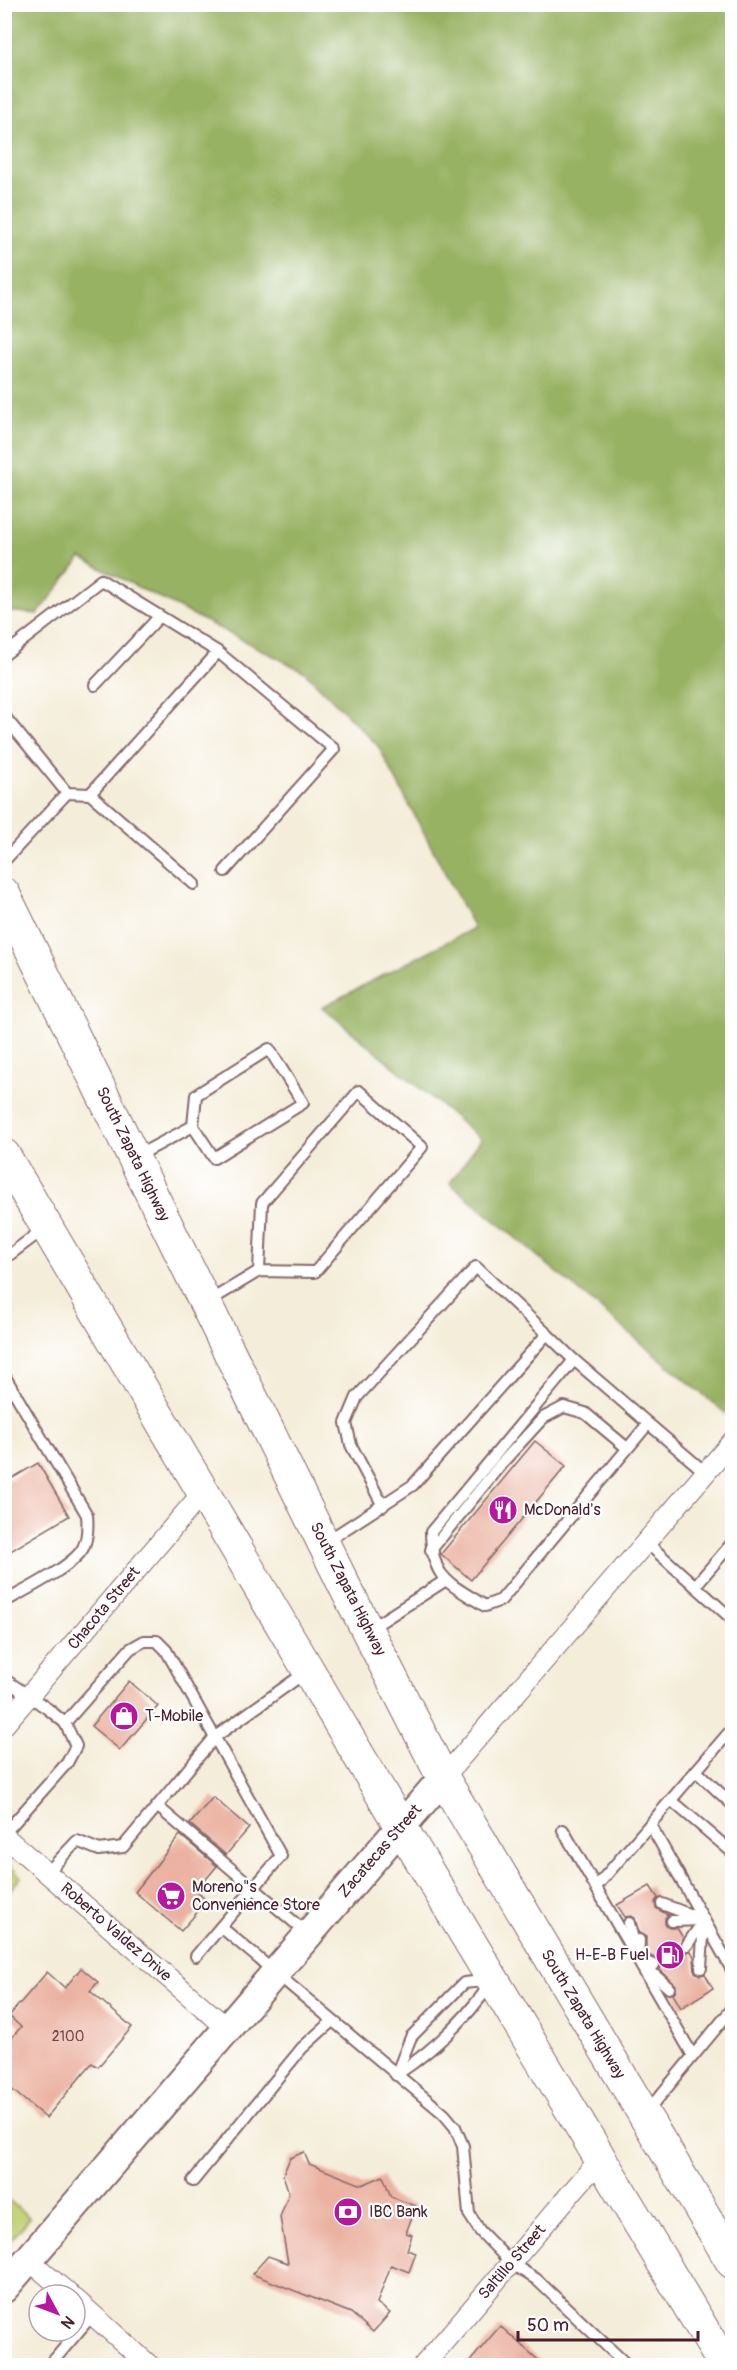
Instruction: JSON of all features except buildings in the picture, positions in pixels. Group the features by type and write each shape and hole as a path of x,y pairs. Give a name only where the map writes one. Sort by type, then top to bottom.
{"main road":[{"name":"South Zapata Highway","path":"4,894 324,1543 443,1778 732,2262"},
{"path":"4,1155 401,1827 725,2366"}],"street":[{"name":"Zacatecas Street","path":"13,2272 274,1974 732,1442"},
{"name":"Chacota Street","path":"4,1725 204,1491"},
{"name":"Roberto Valdez Drive","path":"4,1835 227,2028"},
{"name":"Saltillo Street","path":"423,2366 601,2158"},
{"path":"13,2272 40,2283"},
{"path":"87,2309 150,2366"}],"lane":[{"path":"4,655 101,580 218,652 334,749 225,871"},
{"path":"95,685 159,617"},
{"path":"90,794 218,652"},
{"path":"4,716 67,793 90,794 194,884"},
{"path":"4,861 67,793"},
{"path":"269,1049 303,1103 214,1158 194,1126 196,1095 269,1049"},
{"path":"206,1303 259,1271 315,1272 422,1148 359,1091 262,1203 259,1271"},
{"path":"134,1157 194,1126"},
{"path":"4,1259 46,1227"},
{"path":"383,1506 351,1445 345,1423 357,1397 476,1267 574,1360 706,1473"},
{"path":"324,1543 413,1485 547,1334"},
{"path":"574,1360 431,1532 431,1550 435,1566 446,1580 485,1606 501,1600 648,1424"},
{"path":"4,1375 87,1515 88,1530 83,1548 74,1559 4,1602"},
{"path":"431,1550 501,1464 543,1418 564,1407 585,1413 627,1448"},
{"path":"646,1542 732,1619"},
{"path":"695,1586 732,1543"},
{"path":"368,1630 446,1580"},
{"path":"65,1724 130,1649 144,1641 157,1641 166,1650 281,1856 196,1956"},
{"path":"47,1873 77,1841 99,1850 123,1847 215,1737 309,1670"},
{"path":"4,1679 30,1695 65,1724 76,1746 67,1763 4,1835"},
{"path":"596,1887 732,1729"},
{"path":"696,1771 732,1804"},
{"path":"671,1800 732,1852"},
{"path":"157,1806 308,1934"},
{"path":"650,1824 732,1970"},
{"path":"563,1830 693,2056"},
{"path":"662,1904 704,1920"},
{"path":"672,1921 704,1920"},
{"path":"687,1945 704,1920"},
{"path":"701,1968 704,1920"},
{"path":"629,1923 638,1960 669,1988"},
{"path":"221,1927 274,1974 444,2114 455,2127 463,2146 469,2214 480,2231 512,2264 536,2279 628,2366"},
{"path":"638,1960 639,1940"},
{"path":"638,1960 654,1965"},
{"path":"396,2075 429,2053 477,2004 493,1980"},
{"path":"396,2075 411,2037 464,1983 493,1980"},
{"path":"644,2116 732,2009"},
{"path":"193,2181 302,2048 332,2021"},
{"path":"49,2366 93,2314"}],"green space":[{"path":"4,5 732,5 732,1414 730,1417 450,1183 481,1139 322,1007 474,928 378,746 305,672 81,558 38,614 5,611"},
{"path":"5,1862 21,1877 5,1896"},
{"path":"5,2197 30,2218 5,2247"}],"place":[{"name":"McDonald's","path":"503,1510"},
{"name":"T-Mobile","path":"124,1716"},
{"name":"Moreno\"s Convenience Store","path":"171,1896"},
{"name":"H-E-B Fuel","path":"670,1955"},
{"name":"IBC Bank","path":"348,2212"}]}
